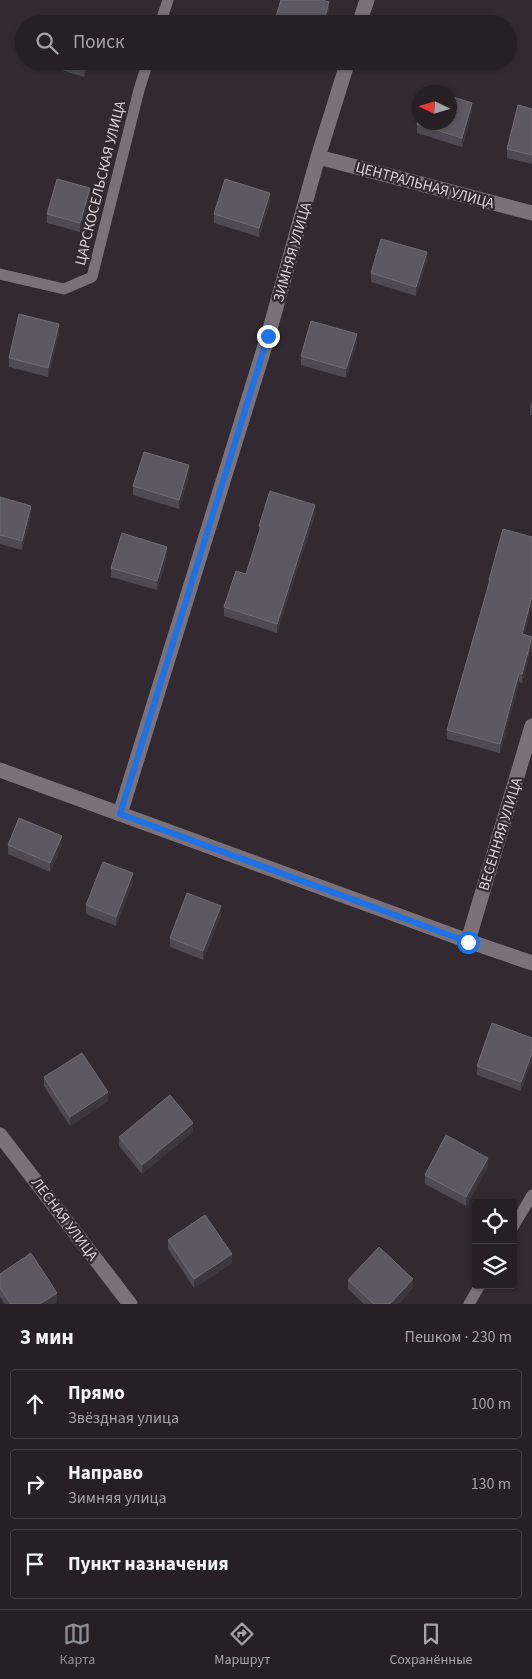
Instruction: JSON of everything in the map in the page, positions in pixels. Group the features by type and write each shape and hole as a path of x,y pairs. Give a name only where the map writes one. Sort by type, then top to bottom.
{"street":[{"path":"362,15 366,0"},
{"name":"ЗИМНЯЯ УЛИЦА","path":"120,814 268,336 318,158 345,70"},
{"name":"ЦЕНТРАЛЬНАЯ УЛИЦА","path":"318,158 532,213"},
{"name":"ВЕСЕННЯЯ УЛИЦА","path":"468,942 532,726"},
{"path":"0,770 468,942 532,963"},
{"name":"ЛЕСНАЯ УЛИЦА","path":"0,1135 130,1304"}],"lane":[{"path":"163,15 168,0"},
{"name":"ЦАРСКОСЕЛЬСКАЯ УЛИЦА","path":"0,274 64,289 92,277 145,70"},
{"path":"517,1220 532,1194"},
{"path":"469,1304 478,1289"}],"building":[{"path":"281,0 322,0 329,2 325,15 276,15"},
{"path":"457,98 472,103 462,138 436,130 457,130"},
{"path":"518,105 532,109 532,155 507,149"},
{"path":"57,179 90,188 80,223 47,214"},
{"path":"225,179 270,193 259,228 214,214"},
{"path":"381,239 427,252 416,287 371,273"},
{"path":"19,314 59,324 48,368 9,358"},
{"path":"311,321 357,334 346,369 301,356"},
{"path":"144,452 189,465 179,500 133,486"},
{"path":"270,491 315,505 277,624 224,607 236,571 246,574"},
{"path":"0,497 31,506 22,541 0,535"},
{"path":"503,529 532,537 532,596 522,634 532,637 522,674 519,673 500,744 447,730"},
{"path":"122,533 167,547 157,581 111,568"},
{"path":"19,818 62,836 50,863 8,845"},
{"path":"103,862 133,873 116,917 86,905"},
{"path":"187,893 221,906 203,951 170,938"},
{"path":"492,1023 532,1038 532,1053 521,1082 477,1066"},
{"path":"82,1053 108,1092 70,1117 44,1077"},
{"path":"170,1095 193,1123 142,1165 119,1137"},
{"path":"446,1135 488,1158 466,1197 425,1175"},
{"path":"205,1215 232,1254 194,1279 168,1240"},
{"path":"379,1247 413,1279 390,1304 374,1304 348,1280"},
{"path":"31,1253 57,1293 40,1304 11,1304 0,1288 0,1274"}],"route":[{"path":"268,336 120,814 468,942"}]}
